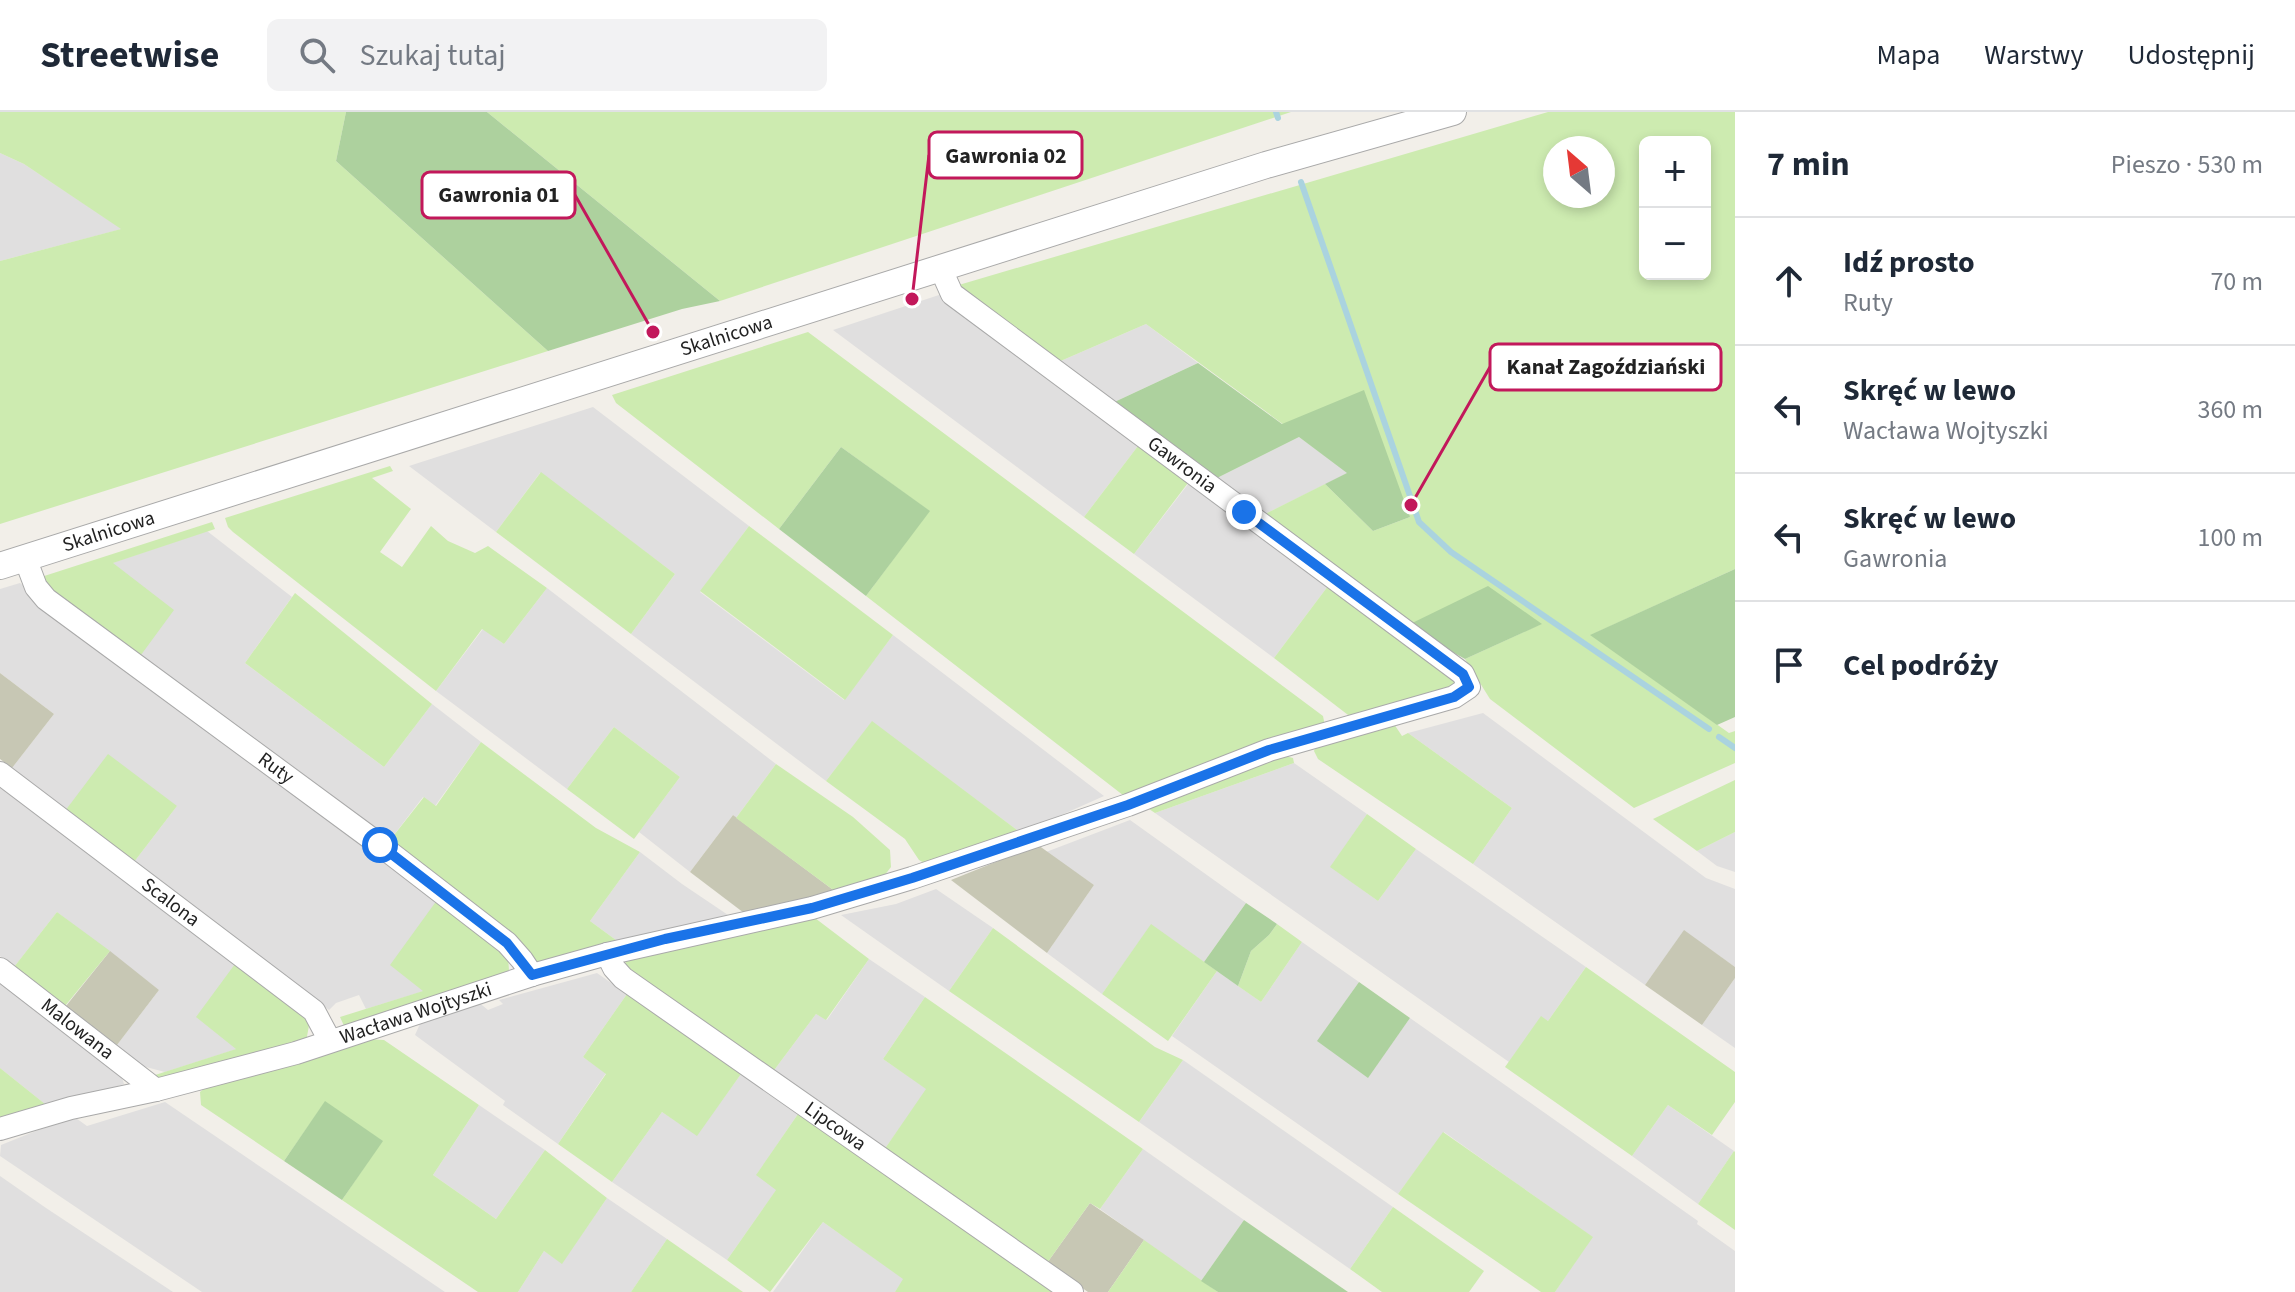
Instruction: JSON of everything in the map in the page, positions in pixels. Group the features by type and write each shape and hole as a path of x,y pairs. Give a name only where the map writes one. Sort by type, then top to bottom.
{"street":[{"name":"Skalnicowa","path":"0,566 1283,159 1453,112"},
{"name":"Gawronia","path":"940,267 952,294 1463,674 1469,687"},
{"name":"Ruty","path":"25,558 36,587 46,599 507,943 532,975"},
{"name":"Wacława Wojtyszki","path":"0,1129 71,1108 156,1090 330,1041 532,975 607,954 812,908 912,878 1128,805 1244,758 1454,697 1469,687"},
{"name":"Scalona","path":"0,773 314,1011 330,1041"},
{"name":"Lipcowa","path":"607,954 623,978 1072,1292"},
{"name":"Malowana","path":"0,969 156,1090"}],"shaded area":[{"path":"0,153 24,164 122,229 0,261"},
{"path":"942,294 1141,442 1084,517 833,330"},
{"path":"1146,324 1198,363 1108,405 1056,363"},
{"path":"593,407 749,526 700,592 844,700 893,635 1104,796 1021,833 872,722 826,781 631,634 675,574 540,473 496,532 409,466"},
{"path":"1299,437 1348,473 1259,517 1211,481"},
{"path":"1189,483 1226,511 1228,521 1239,529 1249,527 1331,582 1274,658 1134,554"},
{"path":"207,531 292,597 245,663 384,767 432,704 481,742 435,806 423,797 387,844 138,659 112,563"},
{"path":"20,583 440,896 424,991 366,1009 359,995 336,1003 329,1010 134,862 177,806 65,811 12,768 54,714 0,673 0,589"},
{"path":"547,588 776,764 690,872 639,832 680,777 614,727 567,789 436,691 483,629 504,644"},
{"path":"0,673 54,714 12,768 0,759"},
{"path":"1483,713 1706,878 1735,889 1735,967 1684,931 1645,985 1473,864 1512,808 1408,733"},
{"path":"1294,763 1367,814 1331,867 1378,901 1416,849 1586,967 1548,1021 1541,1017 1509,1062 1155,813"},
{"path":"0,785 235,964 237,1049 165,1072 142,1066 117,1045 159,990 57,912 14,967 0,956"},
{"path":"733,815 836,892 748,916 690,872"},
{"path":"1130,820 1246,903 1204,962 1151,925 1102,994 1047,953 1094,885 1046,852"},
{"path":"1735,832 1735,872 1717,866 1697,851"},
{"path":"1038,845 1094,885 1047,953 951,880"},
{"path":"640,852 731,917 620,943 590,921"},
{"path":"936,889 993,928 949,991 841,915 896,904"},
{"path":"1684,930 1735,967 1735,978 1702,1025 1645,985"},
{"path":"1302,942 1359,982 1318,1041 1368,1077 1410,1018 1698,1221 1697,1224 1735,1251 1735,1292 1555,1292 1592,1237 1444,1132 1398,1194 1172,1036 1217,971 1261,1002"},
{"path":"110,951 159,990 117,1045 66,1006"},
{"path":"869,959 925,997 883,1059 927,1089 884,1150 772,1073 816,1014 827,1020"},
{"path":"597,973 627,994 583,1057 606,1073 558,1144 415,1035 423,1017 477,1001 488,1010 503,1004 499,1000"},
{"path":"1735,978 1735,1048 1702,1025"},
{"path":"0,980 121,1075 124,1084 50,1108 0,1068"},
{"path":"1183,1060 1393,1207 1350,1269 1139,1122"},
{"path":"741,1074 798,1114 757,1174 777,1189 727,1260 612,1182 662,1112 697,1135"},
{"path":"165,1102 445,1292 202,1292 0,1156 1,1145 73,1116 87,1126"},
{"path":"479,1105 545,1150 496,1219 433,1175"},
{"path":"1668,1105 1734,1151 1698,1204 1632,1156"},
{"path":"1143,1149 1244,1220 1201,1281 1100,1209"},
{"path":"0,1176 46,1208 173,1292 0,1292"},
{"path":"607,1198 667,1239 631,1292 518,1292 544,1251 562,1263"},
{"path":"1090,1203 1144,1240 1108,1292 1088,1292 1047,1263"},
{"path":"823,1222 904,1279 895,1292 773,1292"}],"green space":[{"path":"0,112 346,112 336,161 548,351 0,524 0,261 121,229 24,164 0,153"},
{"path":"346,112 487,112 720,301 682,309 548,351 336,161"},
{"path":"487,112 1291,112 720,301"},
{"path":"1548,112 1735,112 1735,569 1591,635 1729,733 1735,731 1735,763 1634,808 1490,699 1465,659 1541,624 1406,626 1259,517 1325,484 1373,531 1410,517 1146,324 1056,363 952,287"},
{"path":"808,332 1323,716 1325,726 1128,799 866,596 929,511 841,447 779,529 616,403 612,395"},
{"path":"1198,363 1282,424 1364,390 1410,517 1373,531 1325,484 1347,473 1299,437 1211,481 1108,405"},
{"path":"1141,442 1191,479 1134,554 1084,517"},
{"path":"841,447 930,511 866,596 779,529"},
{"path":"390,466 393,471 372,478 411,509 380,552 402,567 431,526 448,541 475,553 488,546 547,588 504,644 482,629 436,691 233,532 225,518"},
{"path":"541,472 675,574 631,634 496,532"},
{"path":"212,522 215,529 113,563 174,610 138,659 40,584 38,578"},
{"path":"749,526 893,635 845,700 700,591"},
{"path":"1735,569 1735,717 1717,725 1590,635"},
{"path":"1331,582 1456,680 1456,686 1352,718 1274,658"},
{"path":"1488,586 1542,624 1465,659 1406,626"},
{"path":"295,593 432,704 384,767 245,663"},
{"path":"872,721 1021,833 931,867 919,860 905,839 826,781"},
{"path":"1392,721 1402,736 1408,733 1512,808 1473,864 1318,759 1314,751 1317,743"},
{"path":"614,727 680,777 634,839 567,789"},
{"path":"481,742 596,828 640,852 590,921 620,943 541,965 387,844 424,797 436,806"},
{"path":"108,754 177,806 134,862 65,811"},
{"path":"1282,755 1293,758 1294,763 1155,813 1149,809 1151,804"},
{"path":"776,764 853,817 890,850 891,867 881,880 836,892 736,818"},
{"path":"1735,780 1735,832 1697,851 1653,819"},
{"path":"1367,814 1416,849 1378,901 1330,867"},
{"path":"440,896 508,957 509,970 499,980 345,1028 340,1017 423,991 390,965"},
{"path":"1246,903 1277,924 1251,951 1238,986 1204,962"},
{"path":"57,912 110,951 65,1006 14,967"},
{"path":"811,915 869,959 826,1020 816,1014 772,1073 633,974 625,965 627,956"},
{"path":"1151,924 1217,971 1168,1041 1102,994"},
{"path":"1277,924 1302,942 1261,1002 1238,986 1251,951"},
{"path":"993,928 1155,1047 1183,1060 1139,1122 949,991"},
{"path":"235,964 310,1020 306,1042 166,1081 152,1076 236,1049 196,1017"},
{"path":"1586,967 1735,1072 1735,1102 1712,1135 1668,1105 1632,1156 1505,1067 1541,1016 1548,1021"},
{"path":"1359,982 1410,1018 1368,1078 1317,1041"},
{"path":"627,994 741,1074 697,1136 662,1112 612,1182 558,1144 606,1074 583,1057"},
{"path":"925,997 1143,1149 1100,1209 1090,1203 1047,1263 884,1150 926,1089 883,1059"},
{"path":"366,1039 384,1040 479,1105 433,1175 496,1219 545,1150 607,1198 562,1264 544,1251 518,1292 478,1292 342,1200 382,1141 325,1102 284,1161 201,1105 200,1092 212,1082"},
{"path":"0,1068 50,1108 0,1123"},
{"path":"325,1101 383,1141 342,1200 284,1161"},
{"path":"798,1114 1055,1292 895,1292 903,1279 823,1222 770,1292 727,1260 776,1190 756,1175"},
{"path":"1443,1132 1593,1237 1555,1292 1541,1292 1398,1194"},
{"path":"1735,1152 1735,1230 1698,1204"},
{"path":"1393,1207 1484,1271 1469,1292 1382,1292 1350,1269"},
{"path":"1244,1220 1348,1292 1218,1292 1201,1281"},
{"path":"667,1239 743,1292 631,1292"},
{"path":"1144,1240 1218,1292 1108,1292"}],"waterway":[{"path":"1276,112 1278,118"},
{"path":"1301,182 1419,522 1451,552 1709,729"},
{"path":"1719,737 1735,748"}],"place":[{"name":"Gawronia 02","path":"912,299"},
{"name":"Gawronia 01","path":"653,332"},
{"name":"Kanał Zagoździański","path":"1411,505"}],"route":[{"path":"380,845 507,943 532,975 665,939 812,908 912,878 1128,805 1231,762 1454,697 1469,687 1463,674 1244,512"}]}
